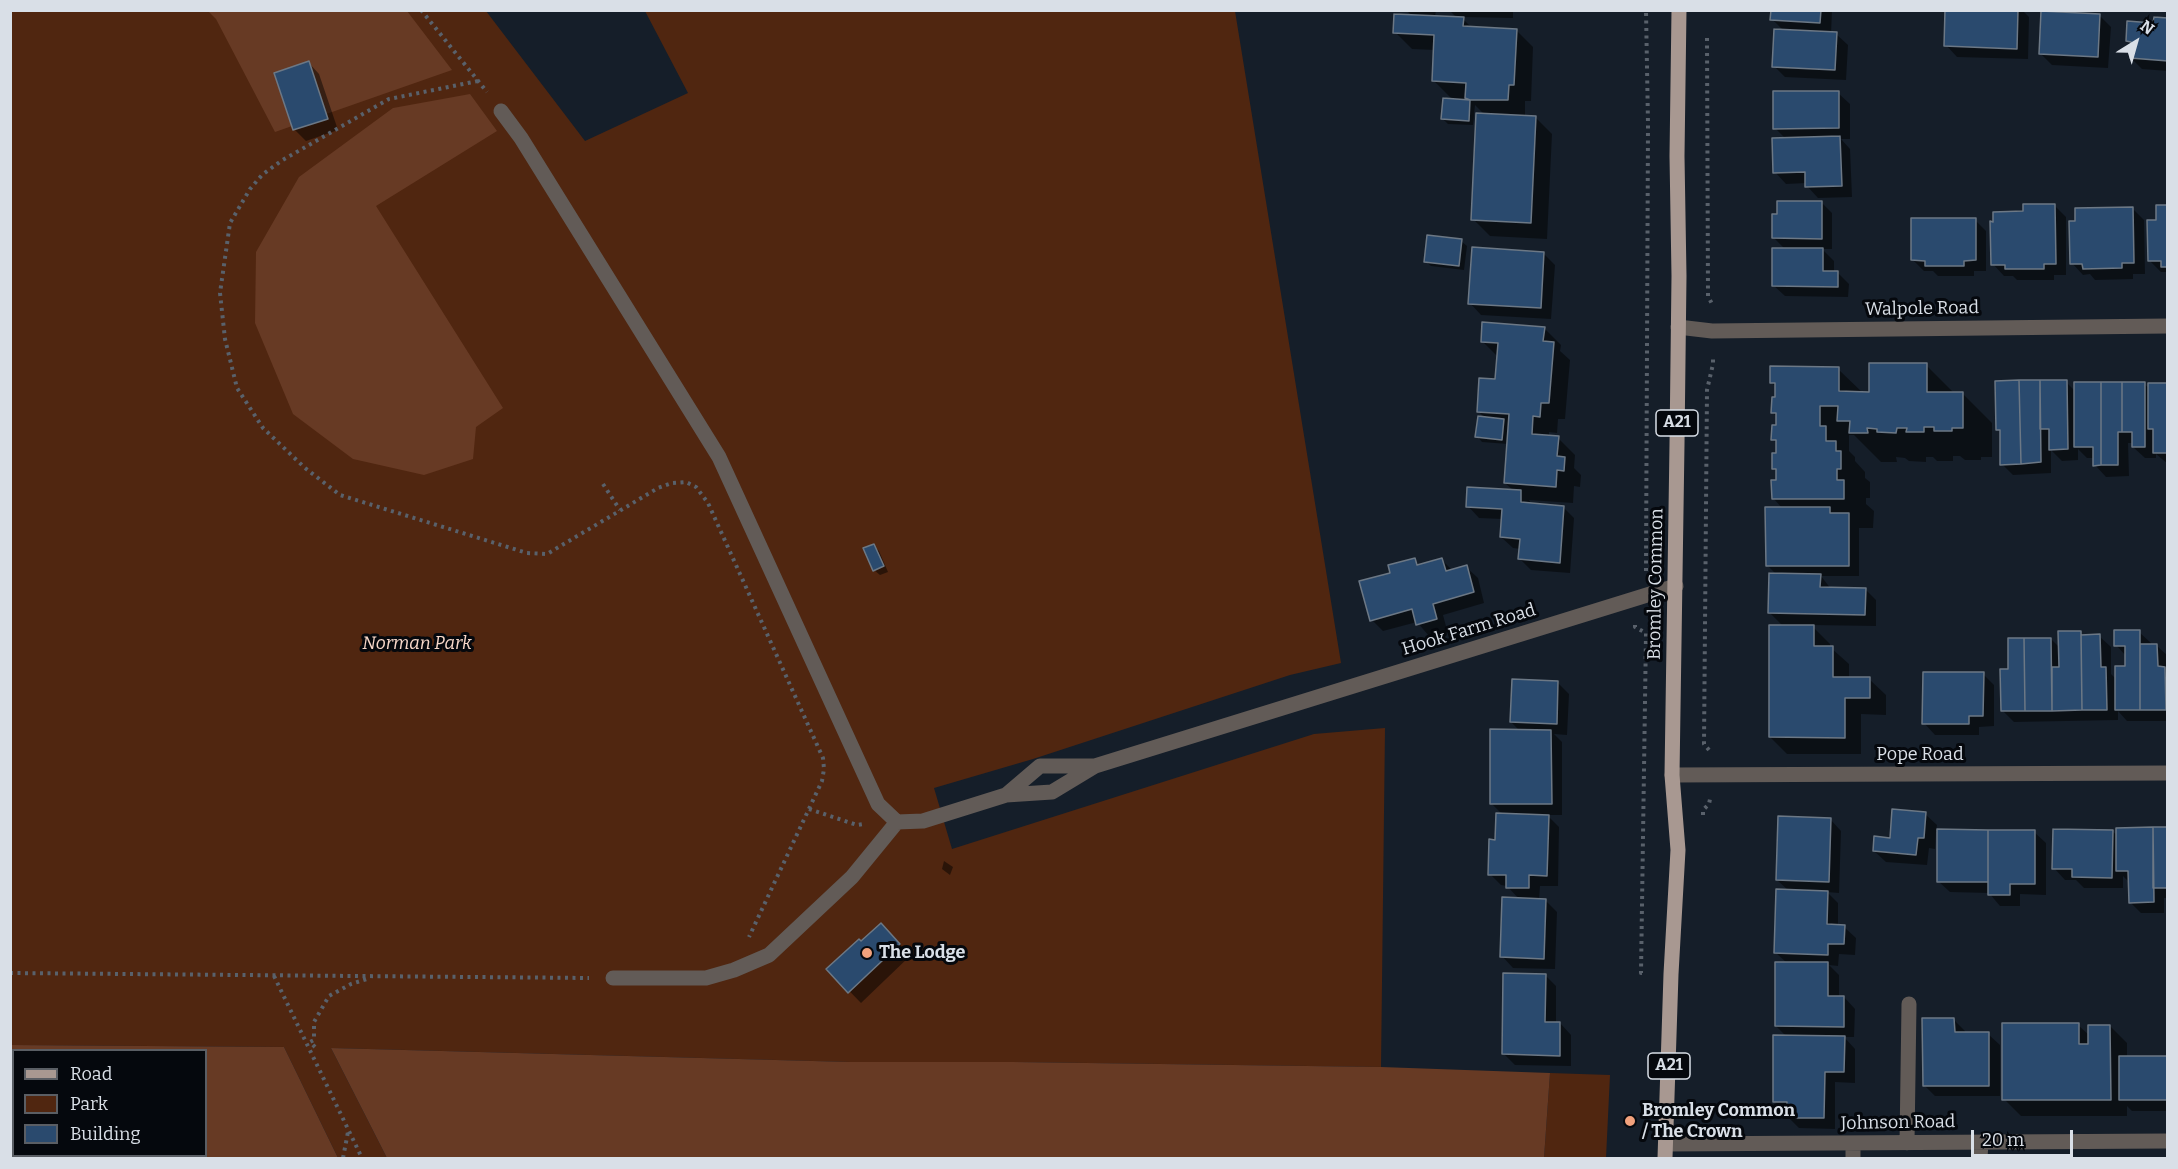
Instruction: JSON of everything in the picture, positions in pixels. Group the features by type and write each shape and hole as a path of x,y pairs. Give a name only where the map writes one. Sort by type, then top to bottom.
{"main road":[{"name":"Bromley Common","path":"1666,1151 1671,974 1678,850 1672,775 1676,586 1679,10"}],"street":[{"path":"501,111 527,148 719,457 878,804 897,822 922,821 1006,795 1052,792 1095,766"},
{"name":"Walpole Road","path":"1678,327 1712,331 2168,326"},
{"name":"Hook Farm Road","path":"1095,766 1676,586"},
{"path":"1006,795 1040,766 1095,766"},
{"name":"Pope Road","path":"1672,775 2168,773"},
{"path":"613,978 706,978 734,970 769,955 852,877 897,822"},
{"path":"1907,1143 1909,1004"},
{"name":"Johnson Road","path":"1666,1151 1853,1151 1907,1143 2168,1141"},
{"path":"1980,1158 1981,1142"}],"path":[{"path":"421,10 501,111"},
{"path":"1646,10 1648,136 1646,574"},
{"path":"1706,33 1708,296 1713,305"},
{"path":"478,81 389,99 281,161 262,175 249,189 230,223 220,293 225,339 237,388 263,428 305,468 340,495 527,553 546,554 657,488 672,483 686,482 696,487 708,503 823,759 822,781 734,970"},
{"path":"1711,751 1704,744 1707,390 1713,364"},
{"path":"603,484 620,510"},
{"path":"1635,627 1646,633 1641,973 1671,974"},
{"path":"809,809 857,825 897,822"},
{"path":"10,973 613,978"},
{"path":"274,976 362,1158"},
{"path":"315,1047 310,1042 314,1040 314,1022 329,996 351,984 376,977"},
{"path":"343,1158 348,1131"}],"green space":[{"name":"Norman Park","path":"11,11 486,11 585,141 688,93 645,11 1235,11 1341,663 1290,675 1033,759 934,788 952,849 1314,734 1385,728 1381,1067 850,1062 331,1048 387,1158 338,1158 284,1047 11,1045"},
{"path":"1550,1073 1610,1075 1606,1158 1544,1158"}],"shaded area":[{"path":"208,11 407,11 452,70 275,132 216,19"},
{"path":"470,94 497,131 376,206 503,408 476,427 473,459 424,475 353,459 293,414 255,323 256,252 299,177 393,108"},
{"path":"11,1045 284,1047 338,1158 11,1158"},
{"path":"331,1048 850,1062 1381,1067 1550,1073 1544,1158 387,1158"}],"building":[{"path":"1771,10 1821,10 1820,23 1770,20"},
{"path":"1945,10 2018,10 2017,49 1944,46"},
{"path":"2041,11 2100,14 2098,57 2039,54"},
{"path":"1394,14 1464,17 1463,26 1517,29 1514,85 1509,85 1508,100 1470,100 1465,98 1466,83 1432,81 1434,35 1393,33"},
{"path":"2154,17 2168,18 2168,61 2130,58 2131,42 2126,41 2127,21 2153,23"},
{"path":"1774,29 1837,32 1835,70 1772,67"},
{"path":"309,61 328,119 293,130 274,73"},
{"path":"1773,91 1839,91 1839,128 1773,129"},
{"path":"1443,98 1470,100 1469,121 1441,119"},
{"path":"1476,113 1536,116 1531,223 1471,220"},
{"path":"1840,136 1842,186 1805,187 1805,172 1773,173 1772,138"},
{"path":"1777,201 1822,201 1822,239 1772,238 1772,214 1777,214"},
{"path":"2023,204 2055,204 2056,264 2044,264 2044,269 2005,269 2005,265 1991,265 1990,221 1993,222 1993,212 2023,211"},
{"path":"2156,205 2168,205 2168,267 2161,267 2161,261 2148,261 2147,220 2156,220"},
{"path":"2133,207 2134,263 2122,263 2122,268 2083,269 2082,264 2070,264 2069,221 2075,221 2075,208"},
{"path":"1911,218 1976,218 1976,260 1964,261 1964,266 1925,266 1925,261 1911,260"},
{"path":"1427,235 1462,239 1459,266 1424,262"},
{"path":"1472,247 1544,252 1541,308 1468,304"},
{"path":"1772,248 1823,248 1823,271 1838,271 1838,287 1772,286"},
{"path":"1482,322 1545,327 1543,341 1554,342 1549,403 1541,403 1540,417 1533,416 1532,434 1559,436 1557,456 1565,457 1564,471 1557,470 1556,487 1504,483 1509,414 1477,412 1479,378 1495,379 1498,343 1481,342"},
{"path":"1869,363 1927,363 1927,392 1963,392 1963,428 1952,428 1952,431 1934,431 1934,427 1924,427 1924,432 1906,432 1907,428 1897,428 1896,433 1877,432 1877,429 1867,428 1868,433 1849,433 1850,421 1837,421 1838,406 1820,406 1820,426 1826,426 1826,441 1836,441 1836,451 1841,451 1841,469 1837,469 1837,480 1844,480 1844,499 1772,499 1771,480 1776,480 1776,469 1772,469 1772,453 1776,453 1776,440 1771,440 1772,425 1776,425 1776,413 1771,413 1772,397 1775,397 1775,383 1770,383 1770,366 1839,367 1839,391 1869,392"},
{"path":"2019,380 2040,380 2041,462 2021,464"},
{"path":"2019,380 2021,464 2000,465 2000,430 1996,430 1995,381"},
{"path":"2040,380 2067,380 2068,449 2049,450 2049,429 2040,429"},
{"path":"2074,382 2101,382 2101,465 2093,466 2093,447 2074,447"},
{"path":"2101,382 2122,382 2122,432 2118,432 2118,465 2101,465"},
{"path":"2122,382 2145,382 2145,447 2132,447 2132,432 2122,432"},
{"path":"2148,383 2168,383 2168,453 2153,453 2153,429 2148,429"},
{"path":"1478,416 1504,419 1502,440 1475,437"},
{"path":"1467,487 1521,490 1521,502 1564,506 1560,563 1518,559 1520,539 1500,537 1502,509 1466,507"},
{"path":"1765,507 1830,507 1830,513 1849,513 1849,566 1766,566"},
{"path":"874,544 884,566 873,571 863,548"},
{"path":"1415,558 1417,565 1442,558 1446,571 1467,565 1474,592 1433,604 1437,619 1416,625 1412,609 1370,621 1359,581 1390,573 1388,565"},
{"path":"1769,573 1821,574 1820,587 1866,588 1865,615 1768,613"},
{"path":"1769,625 1814,625 1814,646 1833,646 1833,677 1870,677 1870,698 1845,698 1845,738 1769,737"},
{"path":"2114,630 2140,630 2140,710 2115,710 2115,666 2125,666 2125,646 2114,646"},
{"path":"2058,631 2081,631 2082,710 2052,711 2052,667 2059,667"},
{"path":"2100,634 2101,667 2106,667 2107,710 2082,710 2081,635"},
{"path":"2008,638 2024,638 2025,711 2001,711 2000,669 2008,669"},
{"path":"2024,638 2051,638 2052,711 2025,711"},
{"path":"2140,644 2157,644 2158,666 2165,667 2166,710 2140,710"},
{"path":"1923,672 1984,672 1983,716 1969,716 1969,724 1922,724"},
{"path":"1512,679 1558,681 1557,724 1510,722"},
{"path":"1490,729 1551,730 1552,804 1490,804"},
{"path":"1892,809 1926,812 1924,838 1918,838 1916,855 1873,851 1874,836 1890,838"},
{"path":"1496,813 1549,815 1547,876 1529,875 1529,888 1506,888 1506,875 1488,875 1489,839 1495,840"},
{"path":"1778,816 1831,818 1829,882 1776,880"},
{"path":"2153,827 2168,827 2168,888 2153,888"},
{"path":"2153,827 2154,902 2129,903 2128,871 2116,871 2116,828"},
{"path":"1937,829 1988,830 1988,882 1937,882"},
{"path":"2053,829 2113,830 2112,878 2072,877 2072,869 2052,869"},
{"path":"1988,830 2035,830 2035,884 2010,884 2010,895 1988,895"},
{"path":"1776,889 1828,891 1827,924 1845,925 1844,944 1828,944 1828,955 1774,953"},
{"path":"1502,897 1546,899 1544,959 1500,957"},
{"name":"The Lodge","path":"881,923 900,944 848,993 826,969 859,939 861,941"},
{"path":"1775,962 1828,962 1828,996 1844,996 1844,1027 1775,1026"},
{"path":"1503,973 1546,974 1545,1022 1560,1022 1560,1056 1502,1054"},
{"path":"1922,1018 1954,1018 1955,1032 1989,1032 1989,1086 1923,1086"},
{"path":"2002,1023 2079,1023 2079,1044 2088,1044 2088,1025 2110,1025 2111,1100 2002,1100"},
{"path":"1773,1035 1845,1036 1844,1072 1825,1072 1824,1118 1786,1118 1787,1102 1773,1102"},
{"path":"2119,1056 2168,1056 2168,1100 2119,1100"}],"place":[{"name":"The Lodge","path":"867,953"},
{"name":"Bromley Common / The Crown","path":"1630,1121"}]}
